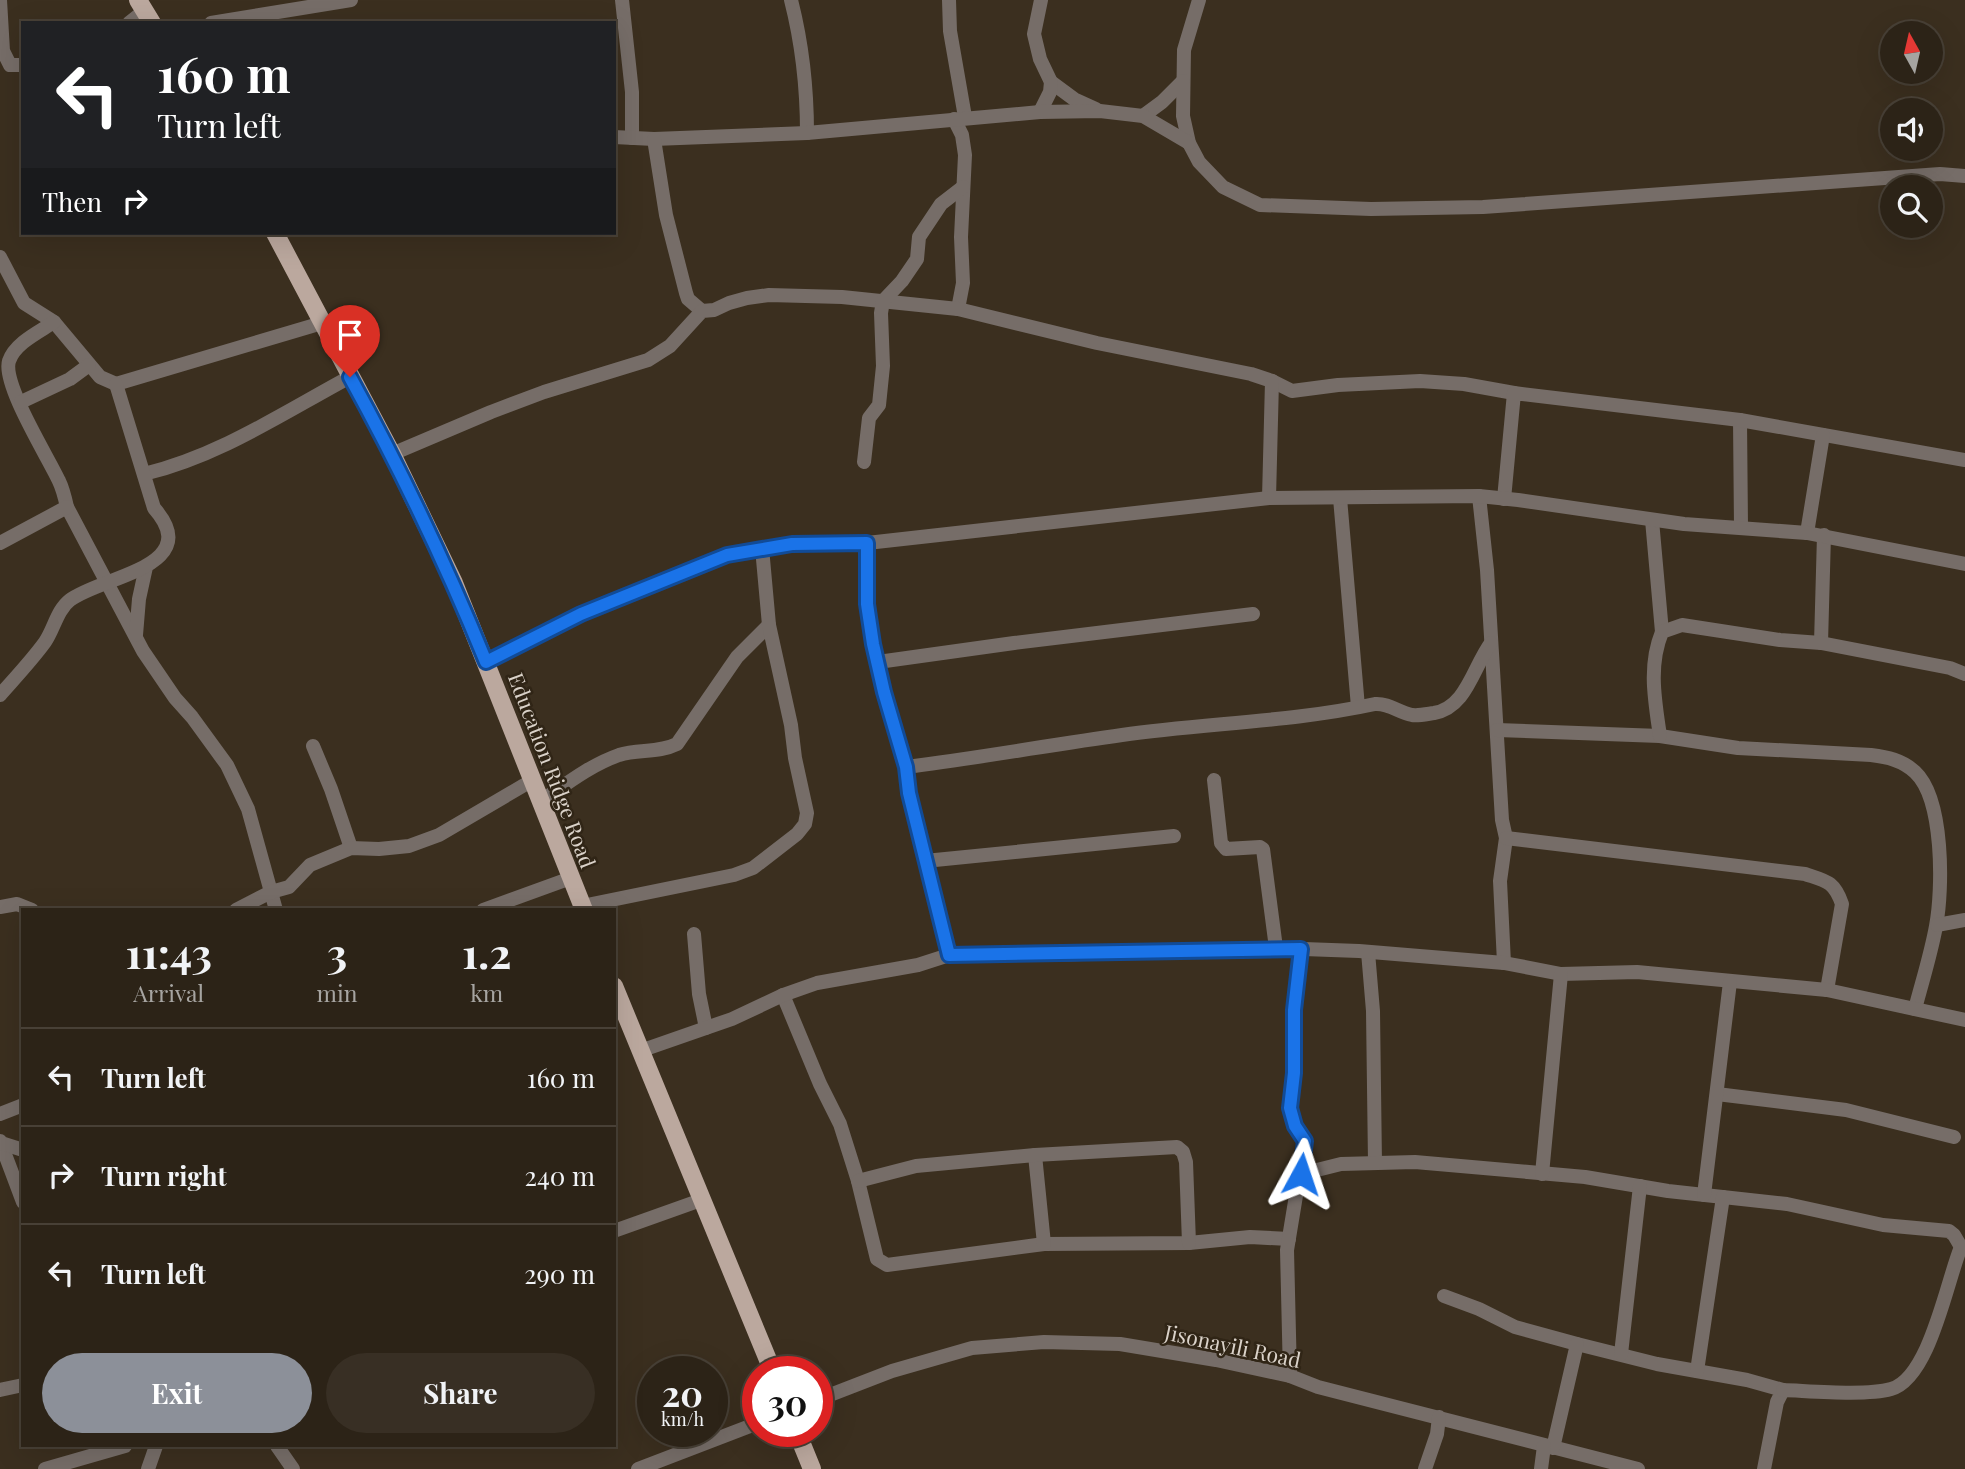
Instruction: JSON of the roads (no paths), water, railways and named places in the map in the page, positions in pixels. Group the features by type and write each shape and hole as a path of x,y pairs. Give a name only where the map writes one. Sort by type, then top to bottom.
{"main road":[{"name":"Education Ridge Road","path":"276,235 392,454 454,583 583,908"},
{"path":"616,991 766,1356"},
{"path":"803,1447 812,1469"}],"street":[{"path":"0,0 3,51 10,65 21,65"},
{"path":"222,21 351,0"},
{"path":"622,0 632,92 632,138"},
{"path":"791,0 807,100 807,134"},
{"path":"949,0 950,31 965,155 963,283 958,309"},
{"path":"1041,0 1034,34 1040,59 1051,82 1074,99 1100,111"},
{"path":"1199,0 1184,50 1183,116 1189,143 1199,162 1223,187 1260,205 1343,208 1483,207 1940,174 1965,176"},
{"path":"131,21 145,7"},
{"path":"1143,116 1162,102 1183,80"},
{"path":"1040,112 1050,92 1051,82"},
{"path":"616,137 654,139 807,134 959,118 1100,111 1143,116 1189,143"},
{"path":"654,139 668,228 688,299 697,316"},
{"path":"864,462 869,418 879,405 883,366 883,301 902,281 917,259 919,237 941,204 963,187"},
{"path":"2,266 24,303 54,322 100,377 116,384 322,323"},
{"path":"392,454 523,400 648,360 670,346 697,316 729,303 769,295 883,301 958,309 1097,343 1251,374 1292,391 1338,385 1420,381 1464,384 1514,393 1740,420 1965,460"},
{"path":"54,322 16,349 9,361 8,372 32,430 61,483 67,507 143,652 227,765 247,809 275,908"},
{"path":"21,402 70,379 89,365"},
{"path":"144,474 174,467 239,439 350,377"},
{"path":"1269,498 1272,381"},
{"path":"0,695 46,641 69,600 107,581 146,567 158,559 169,542 166,522 154,508 116,384"},
{"path":"1504,499 1514,393"},
{"path":"1740,420 1741,527"},
{"path":"1807,533 1823,435"},
{"path":"1479,496 1487,570 1502,820 1506,838 1500,881 1504,963"},
{"path":"486,662 581,614 727,555 792,544 867,543 1269,498 1479,496 1684,524 1824,535 1965,564"},
{"path":"1340,498 1358,707"},
{"path":"0,543 67,507"},
{"path":"1652,520 1662,632 1653,662 1660,736"},
{"path":"1821,643 1824,535"},
{"path":"867,543 867,604 878,662 906,767 909,793 949,955"},
{"path":"583,908 734,875 753,868 782,847 805,824 806,802 769,625 762,548"},
{"path":"136,637 139,599 146,567"},
{"path":"878,662 1001,644 1253,614"},
{"path":"540,802 594,766 621,755 669,748 677,744 737,657 769,625"},
{"path":"1662,632 1682,625 1780,640 1821,643 1950,668 1965,674"},
{"path":"906,767 1122,735 1384,703 1413,715 1443,711 1454,706 1464,692 1481,656 1491,643"},
{"path":"1497,730 1660,736 1738,748 1871,755 1890,758 1904,764 1925,784 1934,806 1939,863 1937,925 1915,1010"},
{"path":"313,746 351,848"},
{"path":"1214,780 1221,843 1226,849 1264,849 1276,948"},
{"path":"240,908 271,892 289,887 310,865 351,848 409,846 439,835 531,781"},
{"path":"925,861 1174,836"},
{"path":"1506,838 1794,872 1828,881 1837,890 1842,904 1827,990"},
{"path":"488,908 571,878"},
{"path":"0,907 18,904 27,908"},
{"path":"1937,925 1965,920"},
{"path":"694,934 699,994 706,1028"},
{"path":"640,1051 732,1019 783,995 817,983 918,965 949,955 1049,955 1276,948 1368,952 1504,963 1561,974 1637,972 1827,990 1965,1020"},
{"path":"1290,1376 1287,1250 1305,1141 1295,1126 1290,1108 1294,1073 1294,1010 1301,949"},
{"path":"1368,952 1373,1012 1375,1163"},
{"path":"1542,1174 1561,974"},
{"path":"1704,1195 1730,982"},
{"path":"783,995 820,1084 840,1124 858,1181 877,1259 887,1265 1044,1244 1189,1243 1250,1237 1289,1239"},
{"path":"1717,1094 1846,1110 1954,1137"},
{"path":"0,1114 21,1106"},
{"path":"21,1149 0,1142 6,1175 21,1199"},
{"path":"858,1181 915,1166 1035,1155 1177,1147 1186,1162 1189,1243"},
{"path":"1035,1155 1044,1244"},
{"path":"1301,1174 1341,1164 1415,1162 1585,1177 1787,1204 1883,1225 1949,1231 1963,1247 1927,1348 1904,1381 1895,1388 1883,1391 1783,1390 1577,1344 1515,1327 1444,1296"},
{"path":"1621,1354 1640,1186"},
{"path":"1697,1371 1723,1197"},
{"path":"616,1228 701,1200"},
{"name":"Jisonayili Road","path":"833,1394 892,1371 972,1349 1044,1342 1120,1344 1290,1376 1318,1387 1638,1469"},
{"path":"1541,1469 1577,1344"},
{"path":"0,1390 21,1385"},
{"path":"1764,1469 1777,1402 1783,1390"},
{"path":"1425,1469 1437,1434 1439,1416"},
{"path":"638,1469 742,1429"},
{"path":"45,1469 118,1447"},
{"path":"148,1469 156,1447"},
{"path":"278,1447 293,1469"}]}
